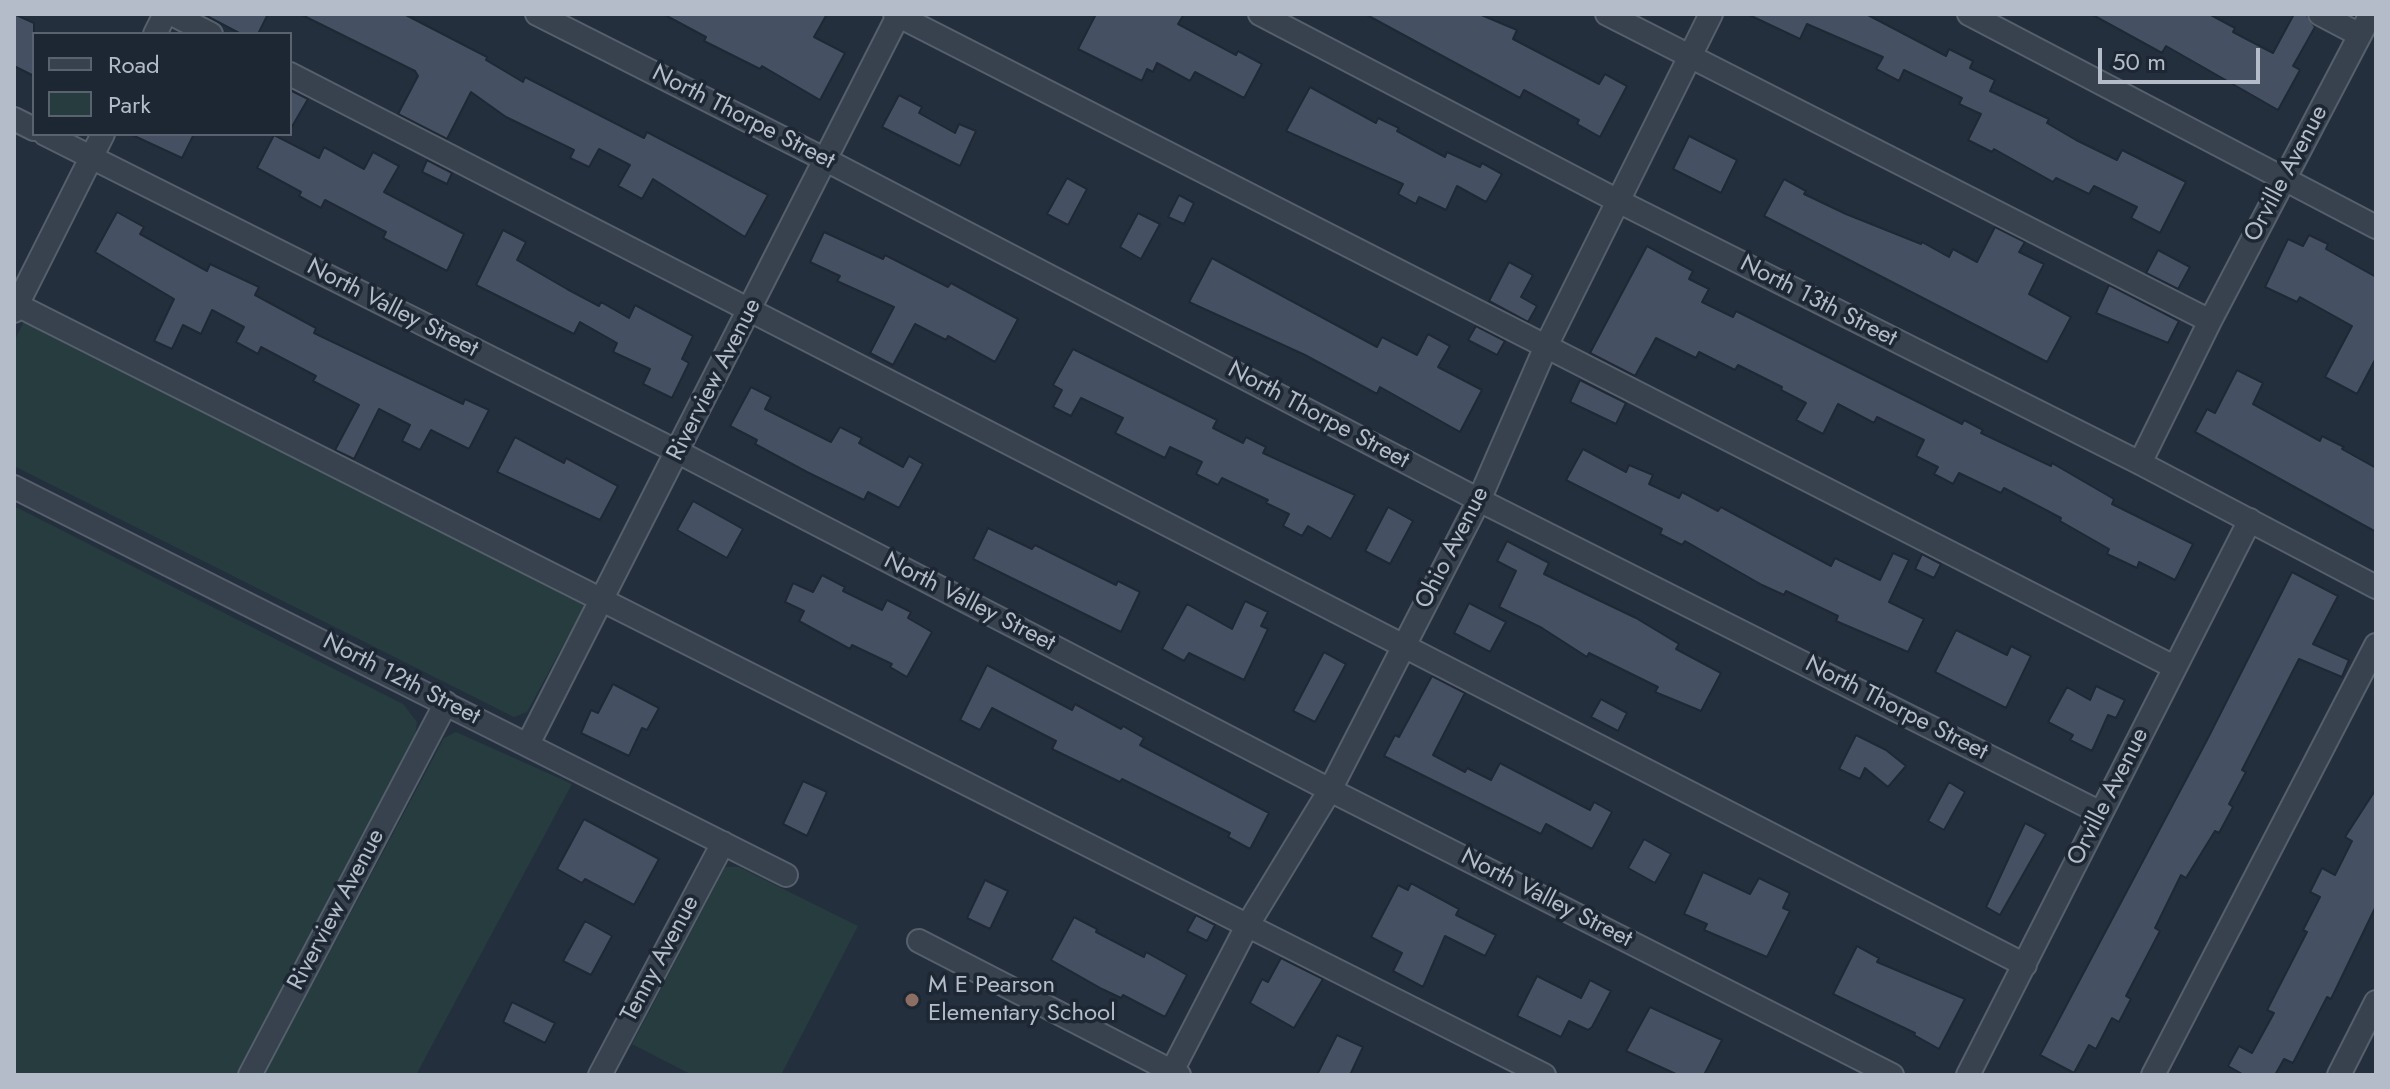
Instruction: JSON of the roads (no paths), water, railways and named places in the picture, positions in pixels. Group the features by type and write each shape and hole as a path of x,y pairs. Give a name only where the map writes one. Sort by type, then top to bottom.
{"street":[{"path":"156,32 165,14"},
{"path":"172,14 207,32"},
{"name":"North Thorpe Street","path":"537,14 826,160 1479,500 2101,813"},
{"name":"North 13th Street","path":"1260,14 1620,202 2140,463 2376,587"},
{"path":"1607,14 2210,321"},
{"name":"Ohio Avenue","path":"1176,1073 1247,926 1330,790 1479,500 1547,344 1711,14"},
{"path":"1969,14 2376,227"},
{"path":"2320,14 2360,35"},
{"name":"Orville Avenue","path":"2140,463 2210,321 2371,14"},
{"path":"898,15 2174,667"},
{"name":"Riverview Avenue","path":"528,744 898,15"},
{"path":"292,75 2025,965"},
{"path":"14,119 32,128"},
{"name":"North Valley Street","path":"49,136 678,452 1330,790 1892,1075"},
{"path":"102,136 16,308 602,598 1544,1075"},
{"name":"North 12th Street","path":"14,487 786,875"},
{"name":"Orville Avenue","path":"1968,1075 2250,520"},
{"path":"2153,1075 2376,645"},
{"name":"Riverview Avenue","path":"250,1075 446,703"},
{"name":"Tenny Avenue","path":"600,1075 723,843"},
{"path":"919,941 1176,1073"},
{"path":"2339,1075 2376,1002"}],"place":[{"name":"M E Pearson Elementary School","path":"912,1000"}]}
